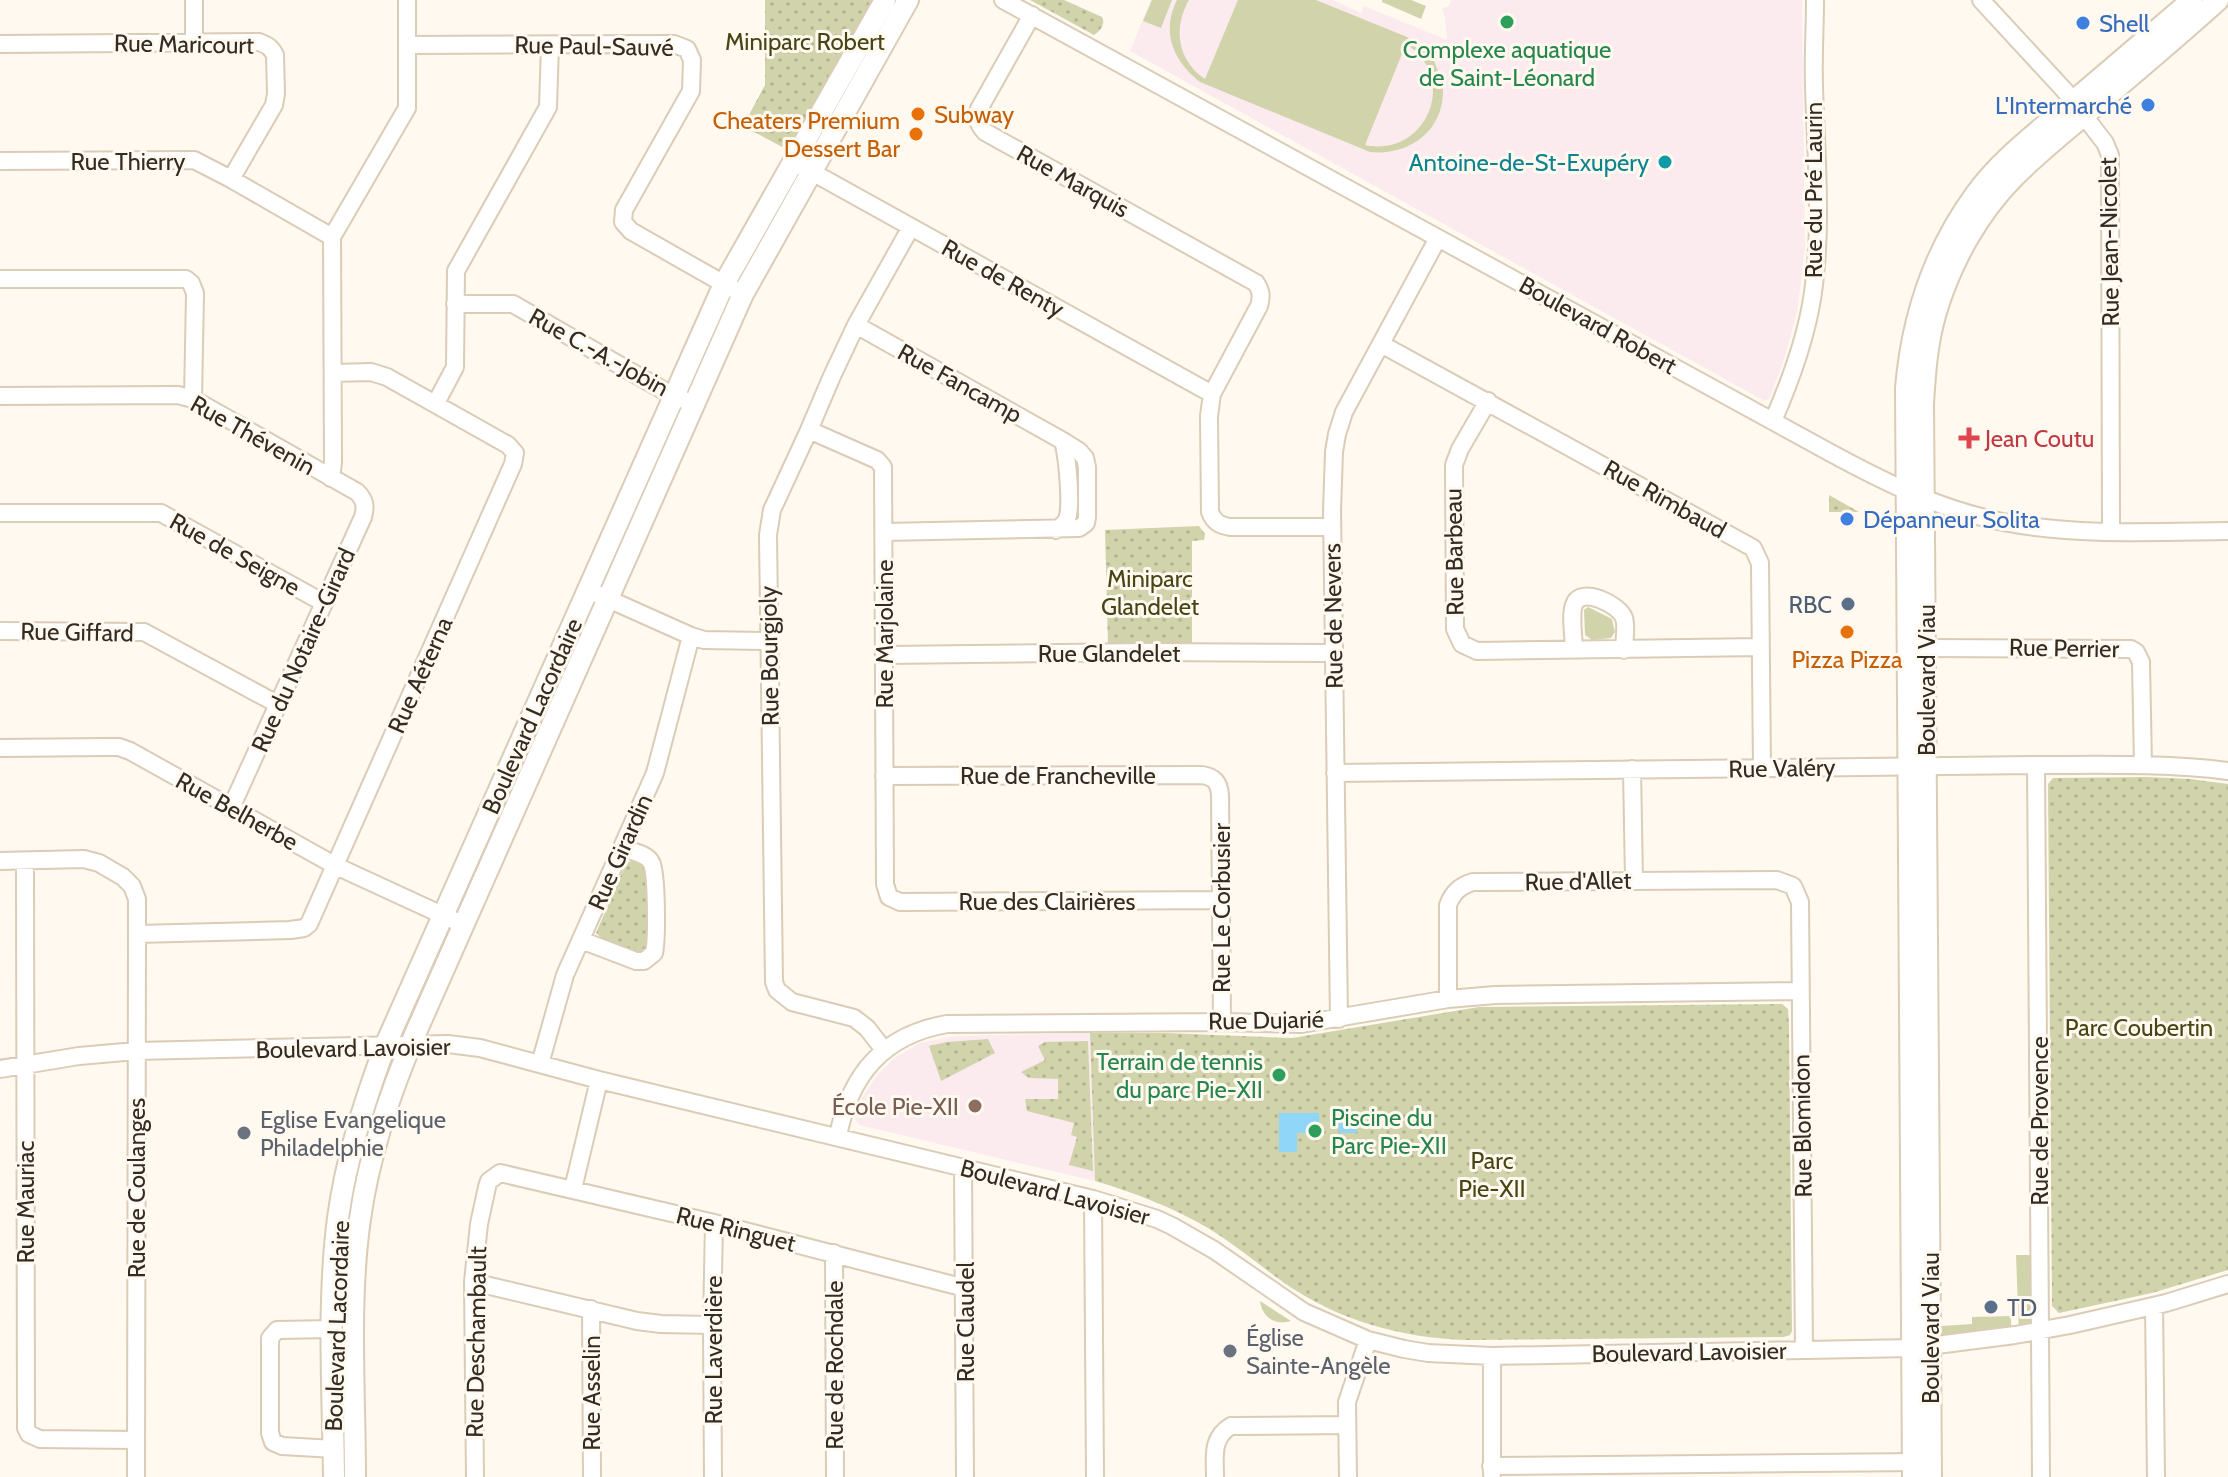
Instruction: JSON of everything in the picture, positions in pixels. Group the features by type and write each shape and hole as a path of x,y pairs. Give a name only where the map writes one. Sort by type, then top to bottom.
{"main road":[{"name":"Boulevard Lacordaire","path":"355,1477 355,1273 367,1176 378,1134 410,1046 743,294 885,0"},
{"name":"Boulevard Lacordaire","path":"334,1477 333,1329 338,1220 356,1129 385,1046 724,284 803,167 908,0"},
{"name":"Boulevard Viau","path":"2078,109 2192,0"},
{"name":"Boulevard Viau","path":"1917,767 1926,648 1906,388 1909,351 1921,301 1939,255 1957,222 1988,179 2031,137 2078,109 2218,0"},
{"name":"Boulevard Viau","path":"1916,495 1922,1469"}],"street":[{"path":"194,0 194,42"},
{"path":"331,478 332,237 407,108 407,0"},
{"name":"Boulevard Robert","path":"1003,0 1773,421 1916,495 2013,523 2055,529 2228,531"},
{"name":"Rue du Pré Laurin","path":"1773,421 1793,374 1804,335 1812,300 1818,246 1815,0"},
{"name":"Rue Jean-Nicolet","path":"1986,2 2105,143 2111,161 2111,531"},
{"name":"Rue Marquis","path":"1032,15 979,109 977,115 981,127 1256,283 1261,290 1259,306 1212,394"},
{"name":"Rue Maricourt","path":"0,44 259,42 272,48 275,55 276,100 231,179"},
{"name":"Rue Paul-Sauvé","path":"407,45 674,44 687,49 692,60 691,91 624,210 623,222 631,231 743,294"},
{"path":"436,403 455,367 456,271 548,107 550,45"},
{"name":"Rue Thierry","path":"0,161 194,160 332,237"},
{"name":"Rue de Renty","path":"803,167 1212,394"},
{"name":"Rue Bourgjoly","path":"884,1050 861,1022 792,1002 777,990 774,982 769,524 772,510 856,325 911,227"},
{"name":"Rue de Nevers","path":"1339,1019 1332,471 1337,434 1353,395 1438,238"},
{"path":"0,279 186,279 195,293 193,399"},
{"name":"Rue C.-A.-Jobin","path":"455,304 513,304 694,404"},
{"name":"Rue Fancamp","path":"856,325 1079,451 1086,462 1086,523 1079,528 1056,530"},
{"name":"Rue Rimbaud","path":"1381,344 1753,548 1760,563 1762,768"},
{"name":"Rue Aéterna","path":"137,934 290,930 304,928 313,918 515,459 515,453 508,445 379,373 333,373"},
{"path":"1212,394 1209,504 1213,521 1230,527 1332,527"},
{"name":"Rue Thévenin","path":"0,396 178,395 193,399 357,492"},
{"name":"Rue Barbeau","path":"1488,401 1454,465 1455,629 1462,644 1477,651 1760,647"},
{"name":"Rue Marjolaine","path":"809,430 881,463 883,472 885,884"},
{"path":"884,532 1056,530 1064,524 1068,514 1068,460 1063,441"},
{"name":"Rue du Notaire-Girard","path":"231,808 363,517 365,504 357,492"},
{"name":"Rue de Seigne","path":"0,513 161,513 324,603"},
{"path":"588,590 704,640 769,641"},
{"path":"1574,650 1574,605 1586,595 1622,613 1624,650"},
{"name":"Rue Giffard","path":"0,631 144,632 279,705"},
{"name":"Rue Girardin","path":"540,1064 562,986 655,773 691,636"},
{"name":"Rue Perrier","path":"1926,648 2131,649 2141,662 2143,765"},
{"name":"Rue Glandelet","path":"884,655 1334,653"},
{"name":"Rue Belherbe","path":"0,748 119,747 336,866 464,925"},
{"name":"Rue Valéry","path":"1335,773 2036,765 2143,765 2228,771"},
{"name":"Rue de Provence","path":"2036,765 2041,1477"},
{"path":"1632,769 1634,880"},
{"name":"Rue de Francheville","path":"884,776 1202,775 1216,780 1220,795"},
{"name":"Rue Le Corbusier","path":"1220,795 1222,1022"},
{"path":"581,940 636,961 644,961 654,953 653,866 648,858 623,848"},
{"name":"Rue de Coulanges","path":"25,861 91,860 128,881 137,899 136,1477"},
{"path":"0,861 25,861"},
{"name":"Rue Mauriac","path":"25,861 26,1428 29,1434 40,1439 136,1440"},
{"name":"Rue d'Allet","path":"1448,999 1448,905 1452,896 1473,882 1777,880 1793,886 1800,902"},
{"name":"Rue des Clairières","path":"885,884 889,897 900,902 1221,900"},
{"name":"Rue Blomidon","path":"1800,902 1804,1350"},
{"name":"Rue Dujarié","path":"838,1136 849,1096 867,1067 884,1050 916,1032 947,1024 1222,1022 1281,1025 1339,1019 1448,999 1495,995 1800,991"},
{"name":"Boulevard Lavoisier","path":"0,1069 79,1056 136,1051 448,1044 480,1048 599,1080 1093,1199 1157,1219 1214,1250 1304,1312 1368,1340 1428,1353 1492,1356 1922,1347 2040,1331 2154,1306 2228,1284"},
{"path":"573,1189 599,1080"},
{"name":"Rue Claudel","path":"963,1167 965,1477"},
{"name":"Rue Ringuet","path":"507,1174 714,1223 965,1288"},
{"name":"Rue Deschambault","path":"475,1477 473,1282 479,1224 487,1187 494,1175 507,1174"},
{"path":"1093,1199 1095,1477"},
{"name":"Rue Laverdière","path":"713,1477 714,1223"},
{"name":"Rue de Rochdale","path":"834,1253 835,1477"},
{"path":"473,1282 649,1323 712,1325"},
{"path":"2154,1306 2156,1477"},
{"name":"Rue Asselin","path":"591,1309 592,1477"},
{"path":"333,1329 277,1330 270,1338 270,1433 273,1442 282,1446 334,1449"},
{"path":"1348,1477 1347,1402 1368,1340"},
{"path":"1492,1356 1492,1472 1922,1469"},
{"path":"1215,1477 1214,1448 1217,1438 1231,1426 1347,1425"}],"shaded area":[{"path":"1151,0 1333,0 1361,13 1364,6 1447,40 1442,9 1449,6 1451,0 1802,0 1805,248 1797,313 1770,397 1763,400 1130,51"},
{"name":"École Pie-XII","path":"1090,1033 1095,1181 859,1125 855,1119 860,1101 878,1074 896,1057 920,1043 956,1036"}],"green space":[{"name":"Miniparc Robert","path":"765,0 873,0 788,150 743,126 765,85"},
{"path":"1030,0 1064,0 1102,17 1103,25 1094,35"},
{"path":"1152,0 1172,0 1161,28 1143,21"},
{"path":"1177,0 1189,0 1181,21 1180,43 1188,63 1205,79 1238,0 1316,0 1407,37 1437,54 1434,61 1443,91 1437,118 1421,138 1410,145 1397,150 1370,152 1200,82 1183,65 1172,45 1172,12","holes":["1406,44 1422,59 1431,76 1433,94 1429,112 1419,128 1405,139 1386,146 1365,145"]},
{"path":"1382,0 1411,0 1426,6 1421,19"},
{"path":"1829,495 1859,512 1829,512"},
{"name":"Miniparc Glandelet","path":"1199,526 1205,534 1204,540 1192,541 1192,644 1108,646 1105,530"},
{"path":"1588,607 1612,619 1615,632 1611,638 1592,640 1585,635 1584,610"},
{"name":"Parc Coubertin","path":"2147,777 2228,784 2228,1270 2152,1293 2059,1313 2052,1306 2048,784 2053,778"},
{"path":"634,860 645,865 647,871 647,944 642,953 604,942 596,933 626,863"},
{"name":"Parc Pie-XII","path":"1782,1004 1788,1009 1789,1024 1792,1331 1784,1337 1467,1340 1394,1331 1325,1307 1283,1282 1218,1234 1181,1213 1095,1181 1090,1033 1292,1038 1479,1007"},
{"path":"988,1039 995,1053 941,1081 929,1046"},
{"path":"1088,1041 1093,1171 1069,1165 1077,1137 1071,1135 1074,1123 1027,1111 1025,1099 1058,1099 1058,1079 1029,1078 1021,1072 1045,1060 1038,1046 1045,1042"},
{"path":"1938,1253 1942,1326 1972,1324 1972,1317 2011,1316 2011,1335 1930,1346"},
{"path":"2016,1255 2039,1255 2040,1331 2019,1334"},
{"path":"1260,1301 1291,1321 1270,1319 1263,1312"}],"water":[{"path":"1357,1112 1357,1133 1339,1133 1338,1113"},
{"path":"1279,1113 1319,1113 1319,1133 1297,1133 1297,1152 1279,1152"}],"place":[{"name":"Complexe aquatique de Saint-Léonard","path":"1507,22"},
{"name":"Shell","path":"2083,23"},
{"name":"L'Intermarché","path":"2148,105"},
{"name":"Subway","path":"918,114"},
{"name":"Cheaters Premium Dessert Bar","path":"916,134"},
{"name":"Antoine-de-St-Exupéry","path":"1665,162"},
{"name":"Jean Coutu","path":"1969,438"},
{"name":"Dépanneur Solita","path":"1847,519"},
{"name":"RBC","path":"1848,604"},
{"name":"Pizza Pizza","path":"1847,632"},
{"name":"Terrain de tennis du parc Pie-XII","path":"1279,1075"},
{"name":"École Pie-XII","path":"975,1106"},
{"name":"Piscine du Parc Pie-XII","path":"1315,1131"},
{"name":"Eglise Evangelique Philadelphie","path":"244,1133"},
{"name":"TD","path":"1991,1307"},
{"name":"Église Sainte-Angèle","path":"1230,1351"}]}
